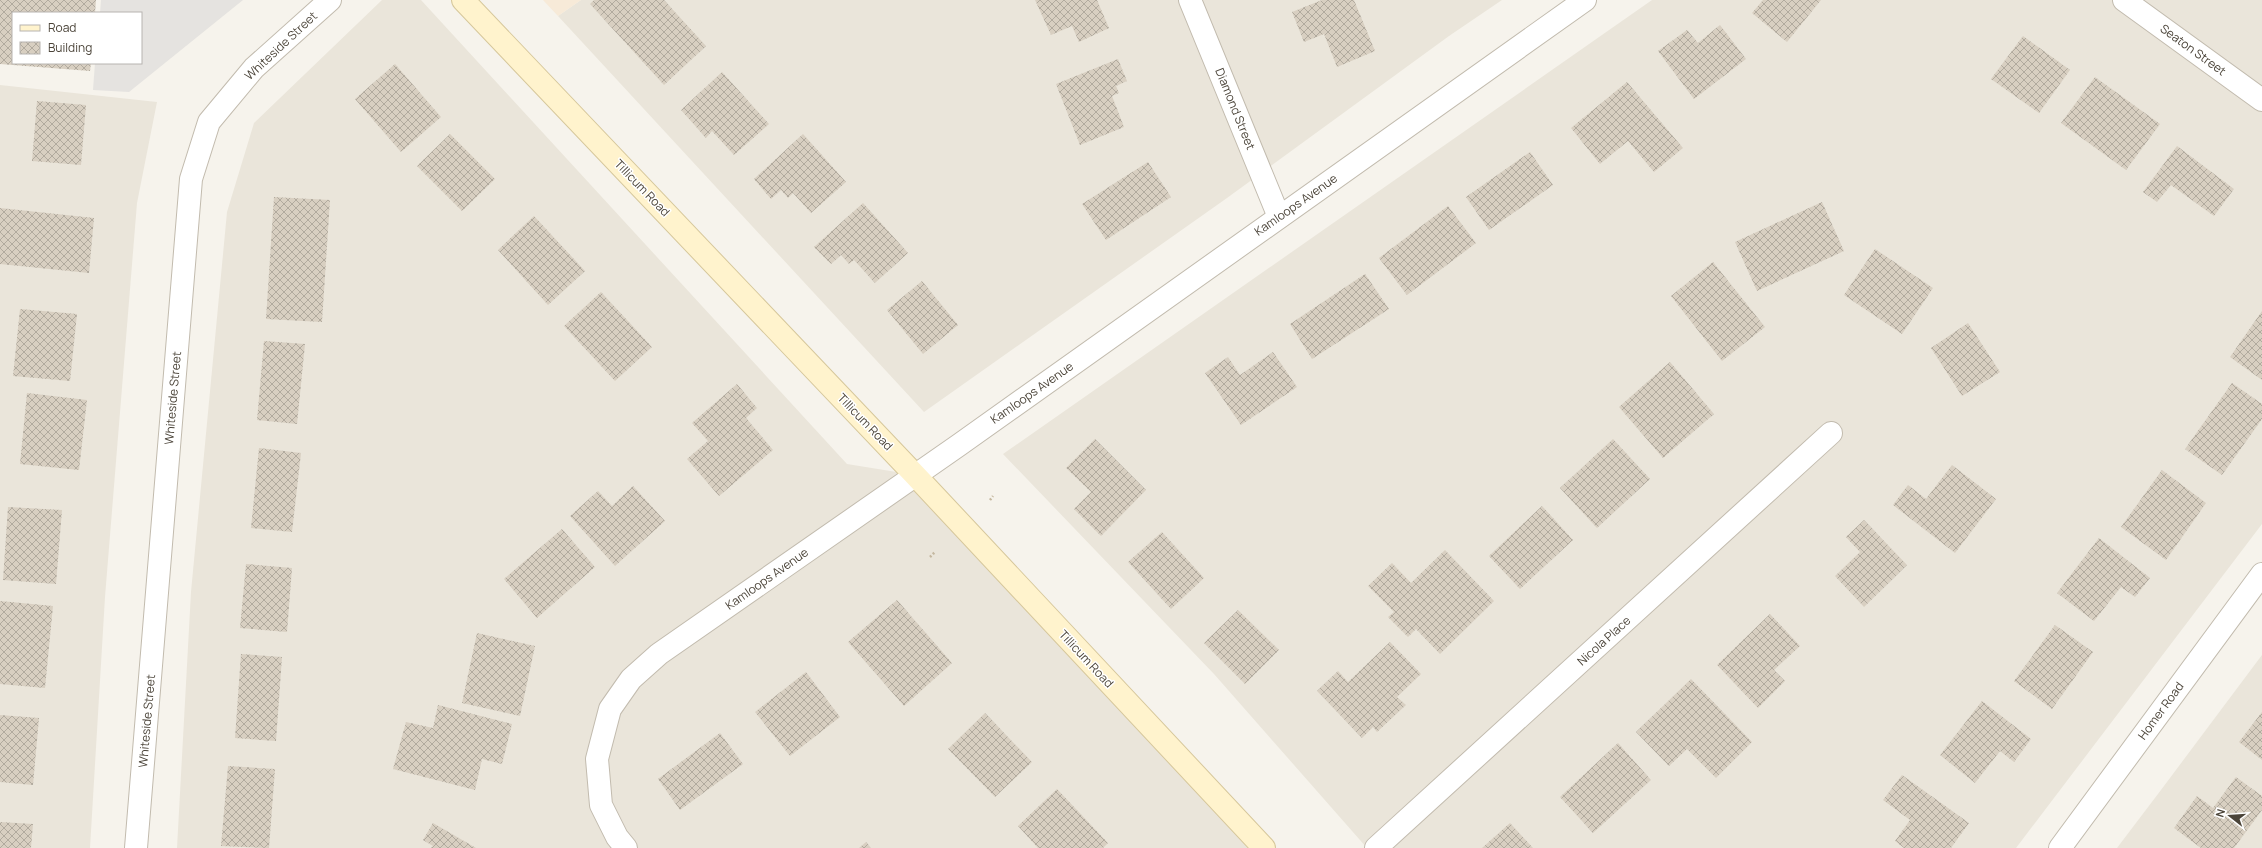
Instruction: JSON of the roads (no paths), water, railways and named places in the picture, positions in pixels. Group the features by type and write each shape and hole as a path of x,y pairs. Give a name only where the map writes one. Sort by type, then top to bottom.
{"main road":[{"name":"Tillicum Road","path":"463,0 916,475 1264,848"}],"street":[{"name":"Whiteside Street","path":"136,848 191,179 209,122 254,68 330,0"},
{"name":"Diamond Street","path":"1190,0 1279,217"},
{"name":"Kamloops Avenue","path":"626,848 617,837 601,805 597,759 610,709 631,679 659,654 916,475 1584,0"},
{"name":"Seaton Street","path":"2124,0 2262,100"},
{"name":"Nicola Place","path":"1376,848 1832,433"},
{"name":"Homer Road","path":"2060,848 2262,574"}]}
